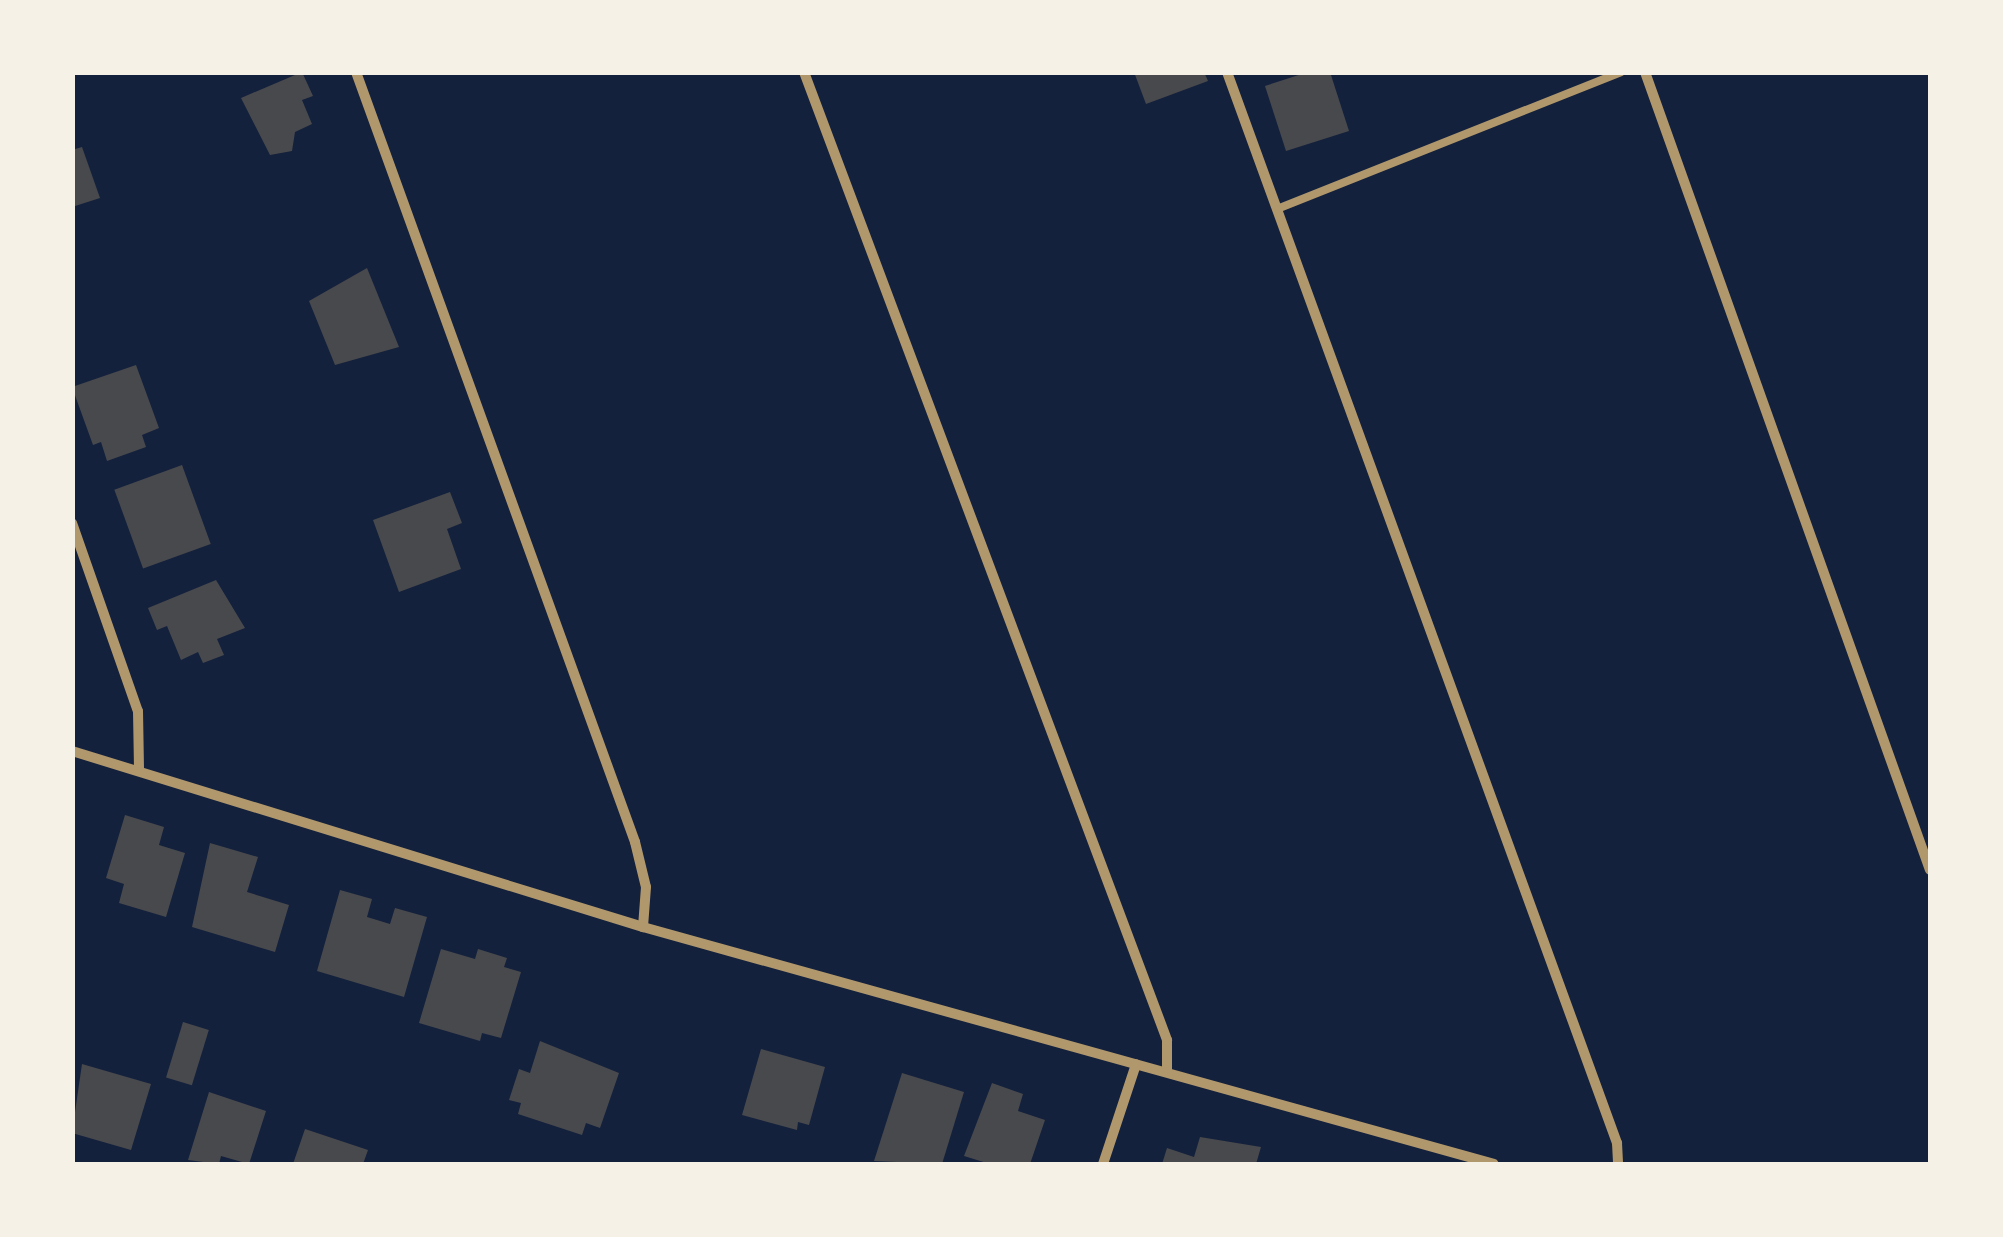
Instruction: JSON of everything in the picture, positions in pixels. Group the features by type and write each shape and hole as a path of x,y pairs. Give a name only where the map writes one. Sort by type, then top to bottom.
{"street":[{"path":"356,72 634,842 646,887 643,927"},
{"path":"804,72 1166,1040 1167,1072"},
{"path":"1227,72 1617,1143 1618,1164"},
{"path":"1645,72 1930,870"},
{"path":"72,524 138,711 140,771"},
{"path":"72,752 643,927 1494,1164"},
{"path":"1103,1164 1136,1064"}],"lane":[{"path":"1277,209 1621,72"}],"building":[{"path":"302,72 313,96 302,100 312,124 295,132 292,151 270,155 241,98"},
{"path":"1134,72 1204,72 1208,81 1146,104"},
{"path":"1308,72 1330,72 1349,131 1286,151 1265,86"},
{"path":"82,147 100,198 72,207 72,150"},
{"path":"367,268 399,347 335,365 309,301"},
{"path":"136,365 159,428 142,435 146,447 107,461 101,442 93,445 72,387"},
{"path":"182,465 211,544 143,569 114,490"},
{"path":"450,492 462,523 447,529 461,569 399,592 373,520"},
{"path":"216,580 245,628 217,639 224,655 203,663 198,652 181,660 167,626 157,630 148,608"},
{"path":"125,815 164,827 159,845 185,853 166,917 119,903 124,884 106,878"},
{"path":"210,843 258,857 247,892 289,905 275,952 192,927"},
{"path":"340,890 372,899 367,917 390,924 395,908 427,917 404,997 317,971"},
{"path":"441,949 475,959 478,949 507,958 504,967 521,972 501,1038 482,1033 480,1041 419,1023"},
{"path":"183,1022 209,1030 192,1085 166,1077"},
{"path":"540,1041 619,1073 600,1128 586,1123 582,1135 518,1114 521,1103 509,1100 519,1069 530,1073"},
{"path":"761,1049 825,1067 809,1125 798,1122 797,1130 742,1115"},
{"path":"82,1064 151,1084 131,1150 72,1133"},
{"path":"902,1073 964,1092 942,1164 874,1161"},
{"path":"992,1083 1023,1094 1018,1111 1045,1120 1030,1164 990,1164 964,1156"},
{"path":"209,1092 266,1111 249,1164 221,1156 219,1164 188,1160"},
{"path":"305,1129 368,1150 363,1164 293,1164"},
{"path":"1200,1137 1261,1147 1256,1164 1162,1164 1167,1148 1194,1157"}]}
